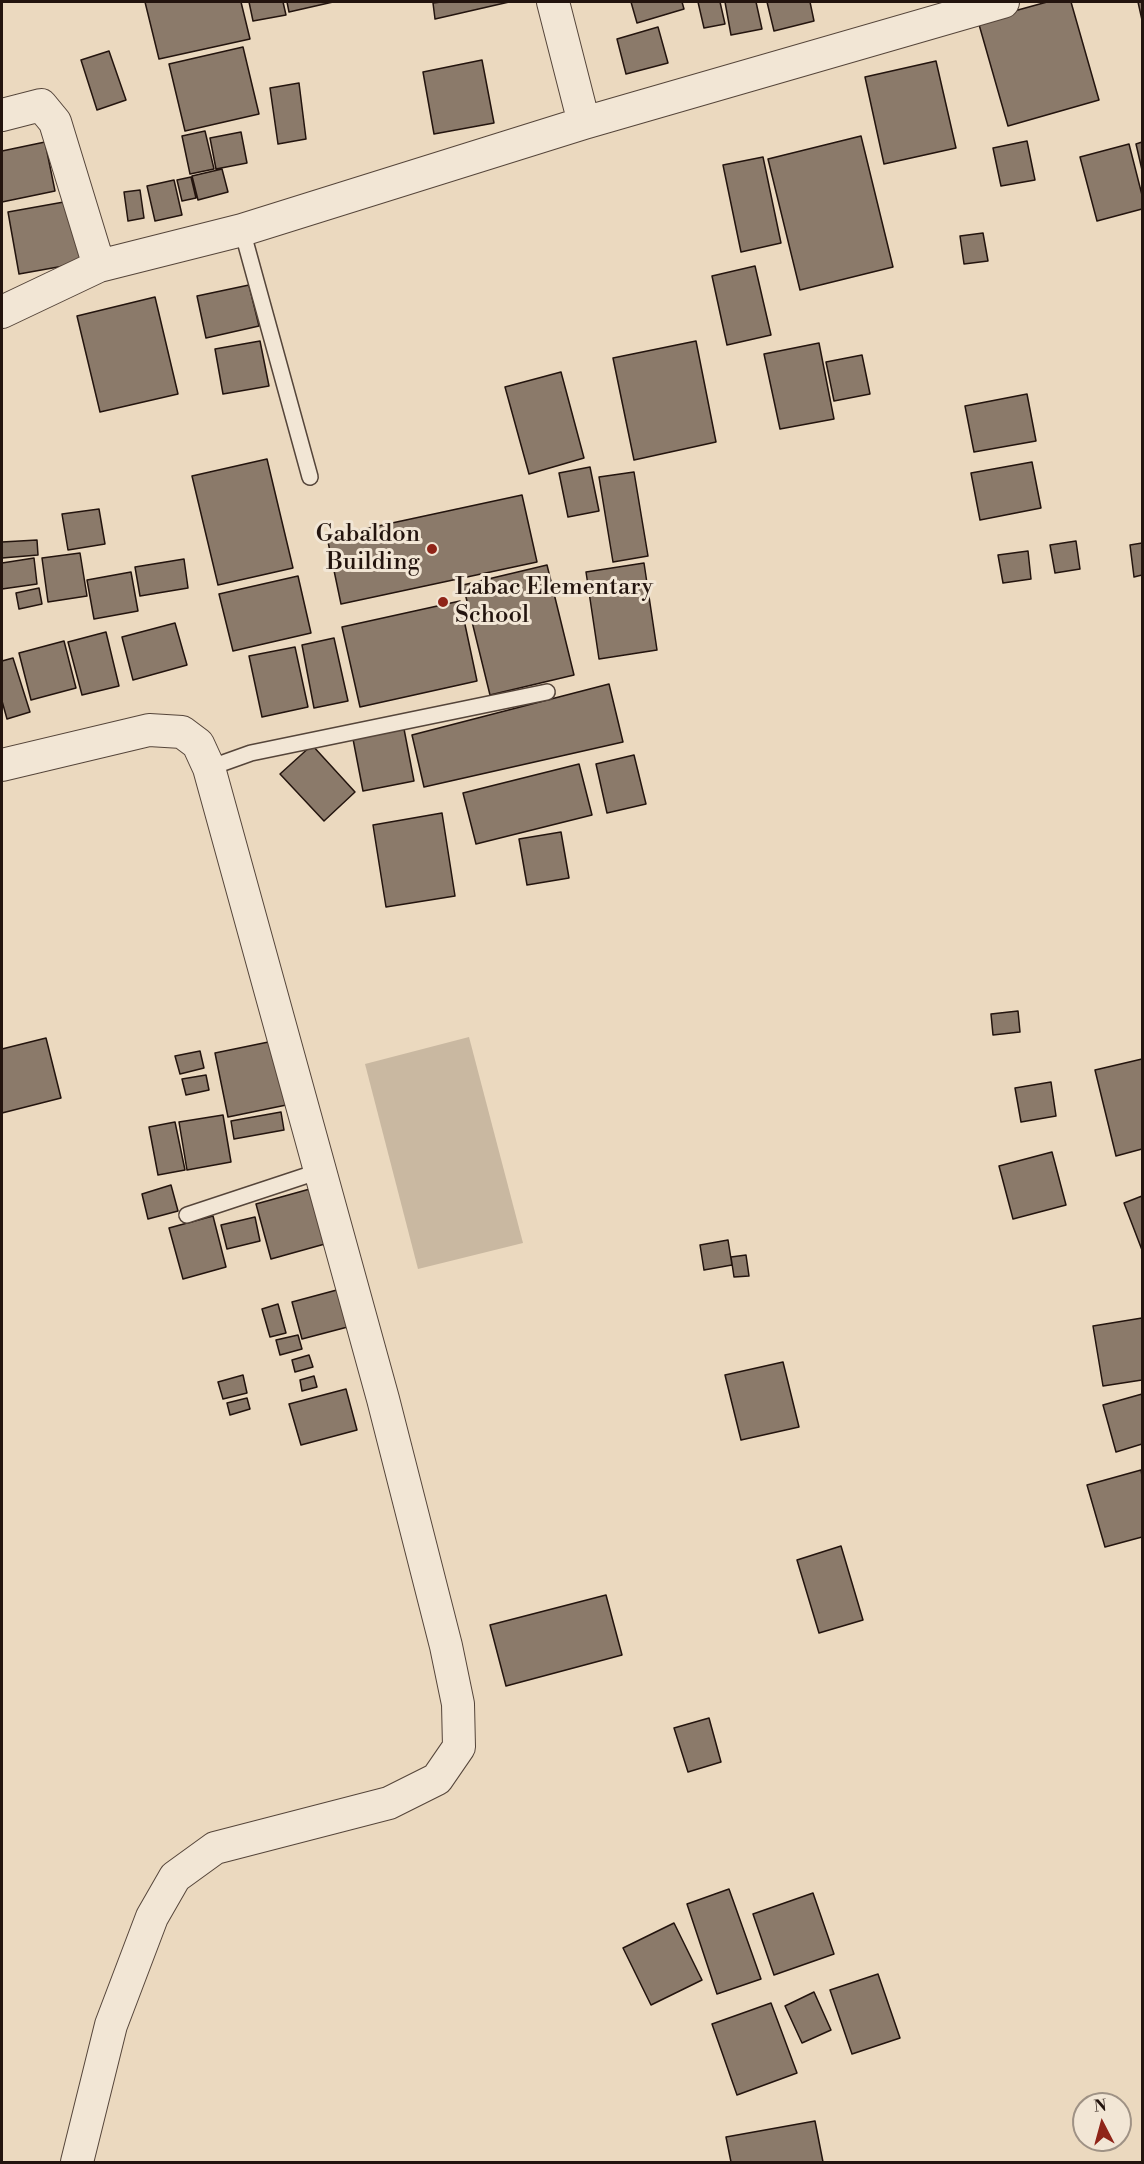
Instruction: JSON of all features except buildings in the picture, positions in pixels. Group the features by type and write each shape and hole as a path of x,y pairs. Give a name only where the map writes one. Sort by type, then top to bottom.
{"street":[{"path":"553,2 584,123"},
{"path":"2,312 99,266 242,230 584,123 1003,2"},
{"path":"2,115 41,105 55,122 99,266"},
{"path":"2,765 149,730 182,732 198,744 209,768 383,1399 447,1646 458,1704 459,1747 436,1779 389,1803 215,1848 175,1877 152,1917 111,2025 77,2163"}],"lane":[{"path":"242,230 310,477"},
{"path":"209,768 251,753 547,692"},
{"path":"187,1215 320,1171"}],"shaded area":[{"path":"469,1037 523,1243 418,1269 365,1064"}],"place":[{"name":"Gabaldon Building","path":"432,549"},
{"name":"Labac Elementary School","path":"443,602"}]}
